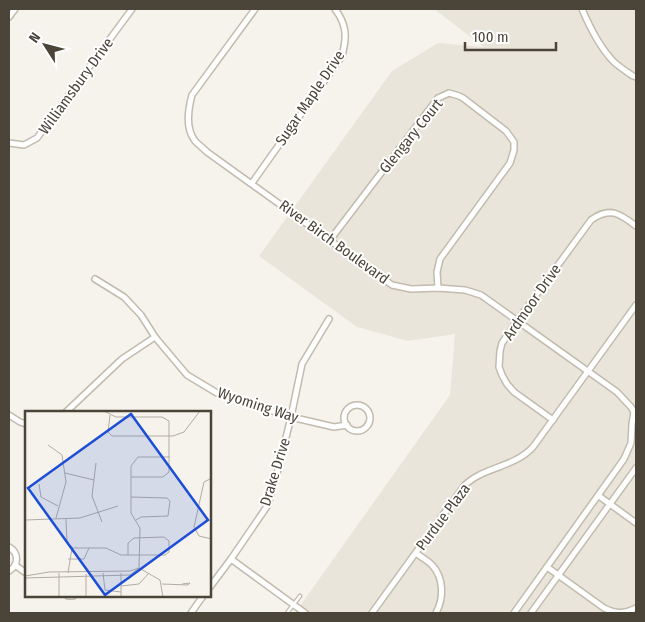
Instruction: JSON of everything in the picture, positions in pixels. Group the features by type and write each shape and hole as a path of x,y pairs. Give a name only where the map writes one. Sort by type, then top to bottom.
{"street":[{"path":"9,17 15,9"},
{"name":"Williamsbury Drive","path":"9,143 24,144 37,138 132,9"},
{"name":"River Birch Boulevard","path":"255,9 192,95 188,110 188,124 194,139 207,152 392,285 411,289 465,290 482,295 617,392 635,413 632,424 631,443 624,459 514,613"},
{"name":"Sugar Maple Drive","path":"252,183 342,56 346,41 345,30 341,16 335,9"},
{"path":"582,9 600,45 614,62 636,77"},
{"name":"Glengary Court","path":"330,240 438,98 449,93 459,96 506,131 514,142 514,150 510,163 440,259 437,272 438,288"},
{"name":"Ardmoor Drive","path":"553,420 514,392 507,384 499,364 501,346 517,321 591,220 600,214 609,212 624,216 636,226"},
{"name":"Wyoming Way","path":"95,278 124,297 141,315 155,337 187,375 217,393 291,417 334,427 347,424"},
{"path":"588,372 636,305"},
{"name":"Drake Drive","path":"211,586 231,560 268,505 291,417 302,364 329,319"},
{"path":"67,411 122,358 155,337"},
{"name":"Purdue Plaza","path":"372,613 467,483 523,456 534,447 588,372"},
{"name":"Wyoming Way","path":"359,405 369,412 370,421 366,428 354,430 347,424 345,414 350,407 359,405"},
{"path":"9,415 25,424"},
{"path":"531,613 636,468"},
{"path":"599,496 636,522"},
{"path":"9,547 14,550 17,562 9,571"},
{"path":"416,553 430,563 439,578 442,595 436,613"},
{"path":"231,560 303,612"},
{"path":"15,565 25,572"},
{"path":"547,567 604,608 614,613 626,613 636,608"},
{"path":"194,597 199,601"},
{"path":"191,613 202,597"}],"lane":[{"path":"287,613 300,596"}],"shaded area":[{"path":"434,9 636,9 636,613 295,613 450,395 455,334 408,341 357,327 259,256 392,71 438,43 484,47"}]}
